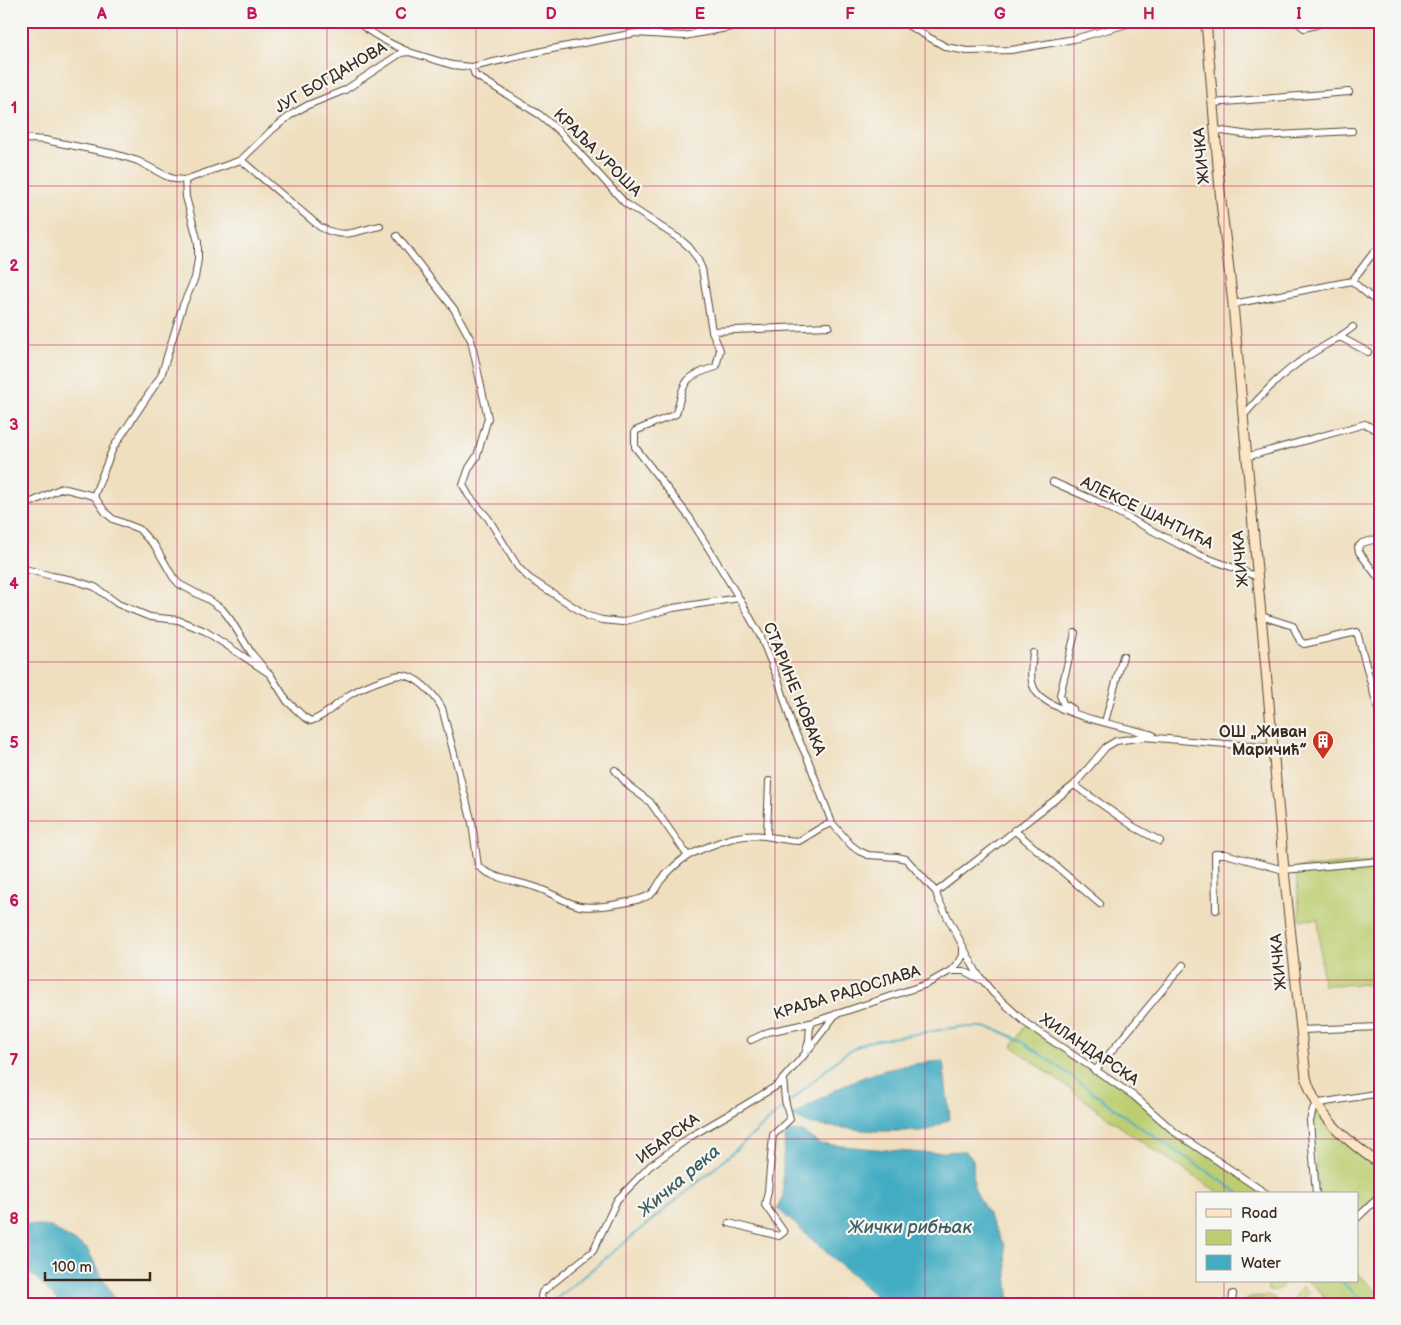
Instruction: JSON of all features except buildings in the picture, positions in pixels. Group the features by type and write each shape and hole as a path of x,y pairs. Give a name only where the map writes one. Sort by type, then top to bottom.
{"main road":[{"name":"ЖИЧКА","path":"1206,21 1221,202 1233,304 1284,870 1306,1077 1317,1104 1332,1124 1344,1137 1380,1164"}],"street":[{"name":"ЈУГ БОГДАНОВА","path":"357,21 364,28 409,52 452,65 472,67 547,50 635,34 684,36 764,21"},
{"path":"694,21 699,34"},
{"path":"904,22 946,47 967,51 1011,50 1074,39 1138,21"},
{"path":"1296,21 1304,28 1316,26 1326,21"},
{"name":"ЈУГ БОГДАНОВА","path":"185,180 241,160 272,130 292,114 308,105 345,90 394,57 409,52"},
{"name":"КРАЉА УРОША","path":"472,67 475,75 540,115 558,131 624,203 689,247 697,258 702,269 712,331 720,350 716,367 695,373 684,385 676,414 635,431 635,447 690,518 739,598"},
{"path":"1212,103 1349,92"},
{"path":"1215,130 1256,136 1352,131"},
{"path":"21,140 45,140 115,154 138,161 174,179 185,180 186,197 198,242 195,278 183,305 161,376 113,448 94,496"},
{"path":"241,160 320,227 332,234 358,233 380,226"},
{"path":"397,236 454,309 472,340 488,418 477,456 469,468 463,484 469,496 488,518 518,566 529,578 588,616 602,620 622,622 673,608 739,598"},
{"path":"1233,304 1352,281 1374,252"},
{"path":"1352,281 1380,305"},
{"path":"712,331 828,326"},
{"path":"1243,416 1264,392 1296,364 1353,327"},
{"path":"1340,337 1368,352"},
{"path":"1246,457 1365,424 1380,432"},
{"name":"АЛЕКСЕ ШАНТИЋА","path":"1053,482 1096,500 1199,555 1258,577"},
{"path":"21,507 62,488 94,496 106,513 113,519 139,530 148,538 179,584 209,600 222,610 230,619 252,654 270,674 287,701 311,721 321,718 350,694 372,683 401,675 420,682 436,697 442,708 472,823 478,866 491,874 550,892 571,904 583,907 611,906 646,897 652,893 662,878 688,856 738,837 767,836 799,841 832,823"},
{"path":"1380,538 1362,543 1358,547 1359,552 1380,580"},
{"path":"21,568 95,587 118,604 150,616 178,620 194,625 219,639 270,674"},
{"name":"СТАРИНЕ НОВАКА","path":"739,598 761,637 779,682 793,728 807,757 832,823 851,845 859,851 868,855 906,859 936,892"},
{"path":"1261,616 1293,626 1300,641 1304,644 1357,632 1380,717"},
{"path":"1075,633 1060,695 1061,700 1068,707 1125,723 1129,728"},
{"path":"1033,653 1033,686 1043,698 1056,706 1085,717 1164,738"},
{"path":"1106,718 1123,656"},
{"path":"936,892 1074,785 1106,747 1116,741 1144,737 1273,748"},
{"path":"615,770 630,786 650,802 688,856"},
{"path":"767,836 769,781"},
{"path":"1074,785 1134,827 1160,841"},
{"path":"1014,830 1100,904"},
{"path":"1216,910 1214,854 1225,854 1284,870 1380,861"},
{"name":"ХИЛАНДАРСКА","path":"936,892 977,973 1026,1024 1134,1096 1176,1133 1264,1192"},
{"name":"КРАЉА РАДОСЛАВА","path":"751,1040 768,1032 810,1022 927,984 950,971 960,961 963,955 963,945"},
{"path":"1095,1070 1183,965"},
{"path":"950,971 964,971 985,982"},
{"name":"ИБАРСКА","path":"545,1303 541,1295 546,1288 593,1250 617,1200 650,1166 693,1135 778,1085 836,1014"},
{"path":"805,1054 809,1041 810,1022"},
{"path":"1300,1030 1380,1027"},
{"path":"729,1224 746,1226 779,1236 784,1232 767,1208 765,1200 768,1191 772,1139 776,1132 790,1119 785,1100 783,1079"},
{"path":"1316,1192 1310,1121 1312,1111 1317,1104 1380,1093"},
{"path":"1358,1217 1380,1196"},
{"path":"1232,1304 1233,1294"}],"green space":[{"path":"1380,861 1380,984 1323,985 1318,919 1300,920 1296,868"},
{"path":"1027,1024 1134,1096 1176,1133 1264,1192 1218,1192 1130,1134 1012,1046"},
{"path":"1311,1093 1322,1111 1380,1164 1380,1196 1358,1217 1358,1192 1318,1192"},
{"path":"1358,1273 1380,1295 1380,1304 1327,1304 1321,1292 1308,1282 1358,1282"},
{"path":"1270,1282 1286,1282 1274,1291 1268,1291"},
{"path":"1302,1286 1310,1293 1299,1300 1301,1304 1291,1304"},
{"path":"1267,1296 1275,1298 1275,1304 1246,1304 1246,1300 1251,1297"}],"water":[{"path":"943,1061 950,1119 926,1131 875,1131 812,1125 791,1116 840,1088 878,1072 921,1063"},
{"name":"Жички рибњак","path":"786,1131 803,1132 819,1144 922,1153 965,1151 973,1159 974,1188 1004,1245 1010,1304 884,1304 777,1208 783,1197 783,1157"},
{"path":"21,1224 51,1227 87,1249 117,1304 61,1304 35,1277 21,1269"}],"waterway":[{"name":"Жичка река","path":"550,1304 715,1168 844,1054 866,1042 958,1027 982,1027 998,1030 1018,1039 1062,1069 1134,1123 1238,1192"},
{"path":"1342,1282 1366,1304"}],"place":[{"name":"ОШ „Живан Маричић”","path":"1323,760"}]}
